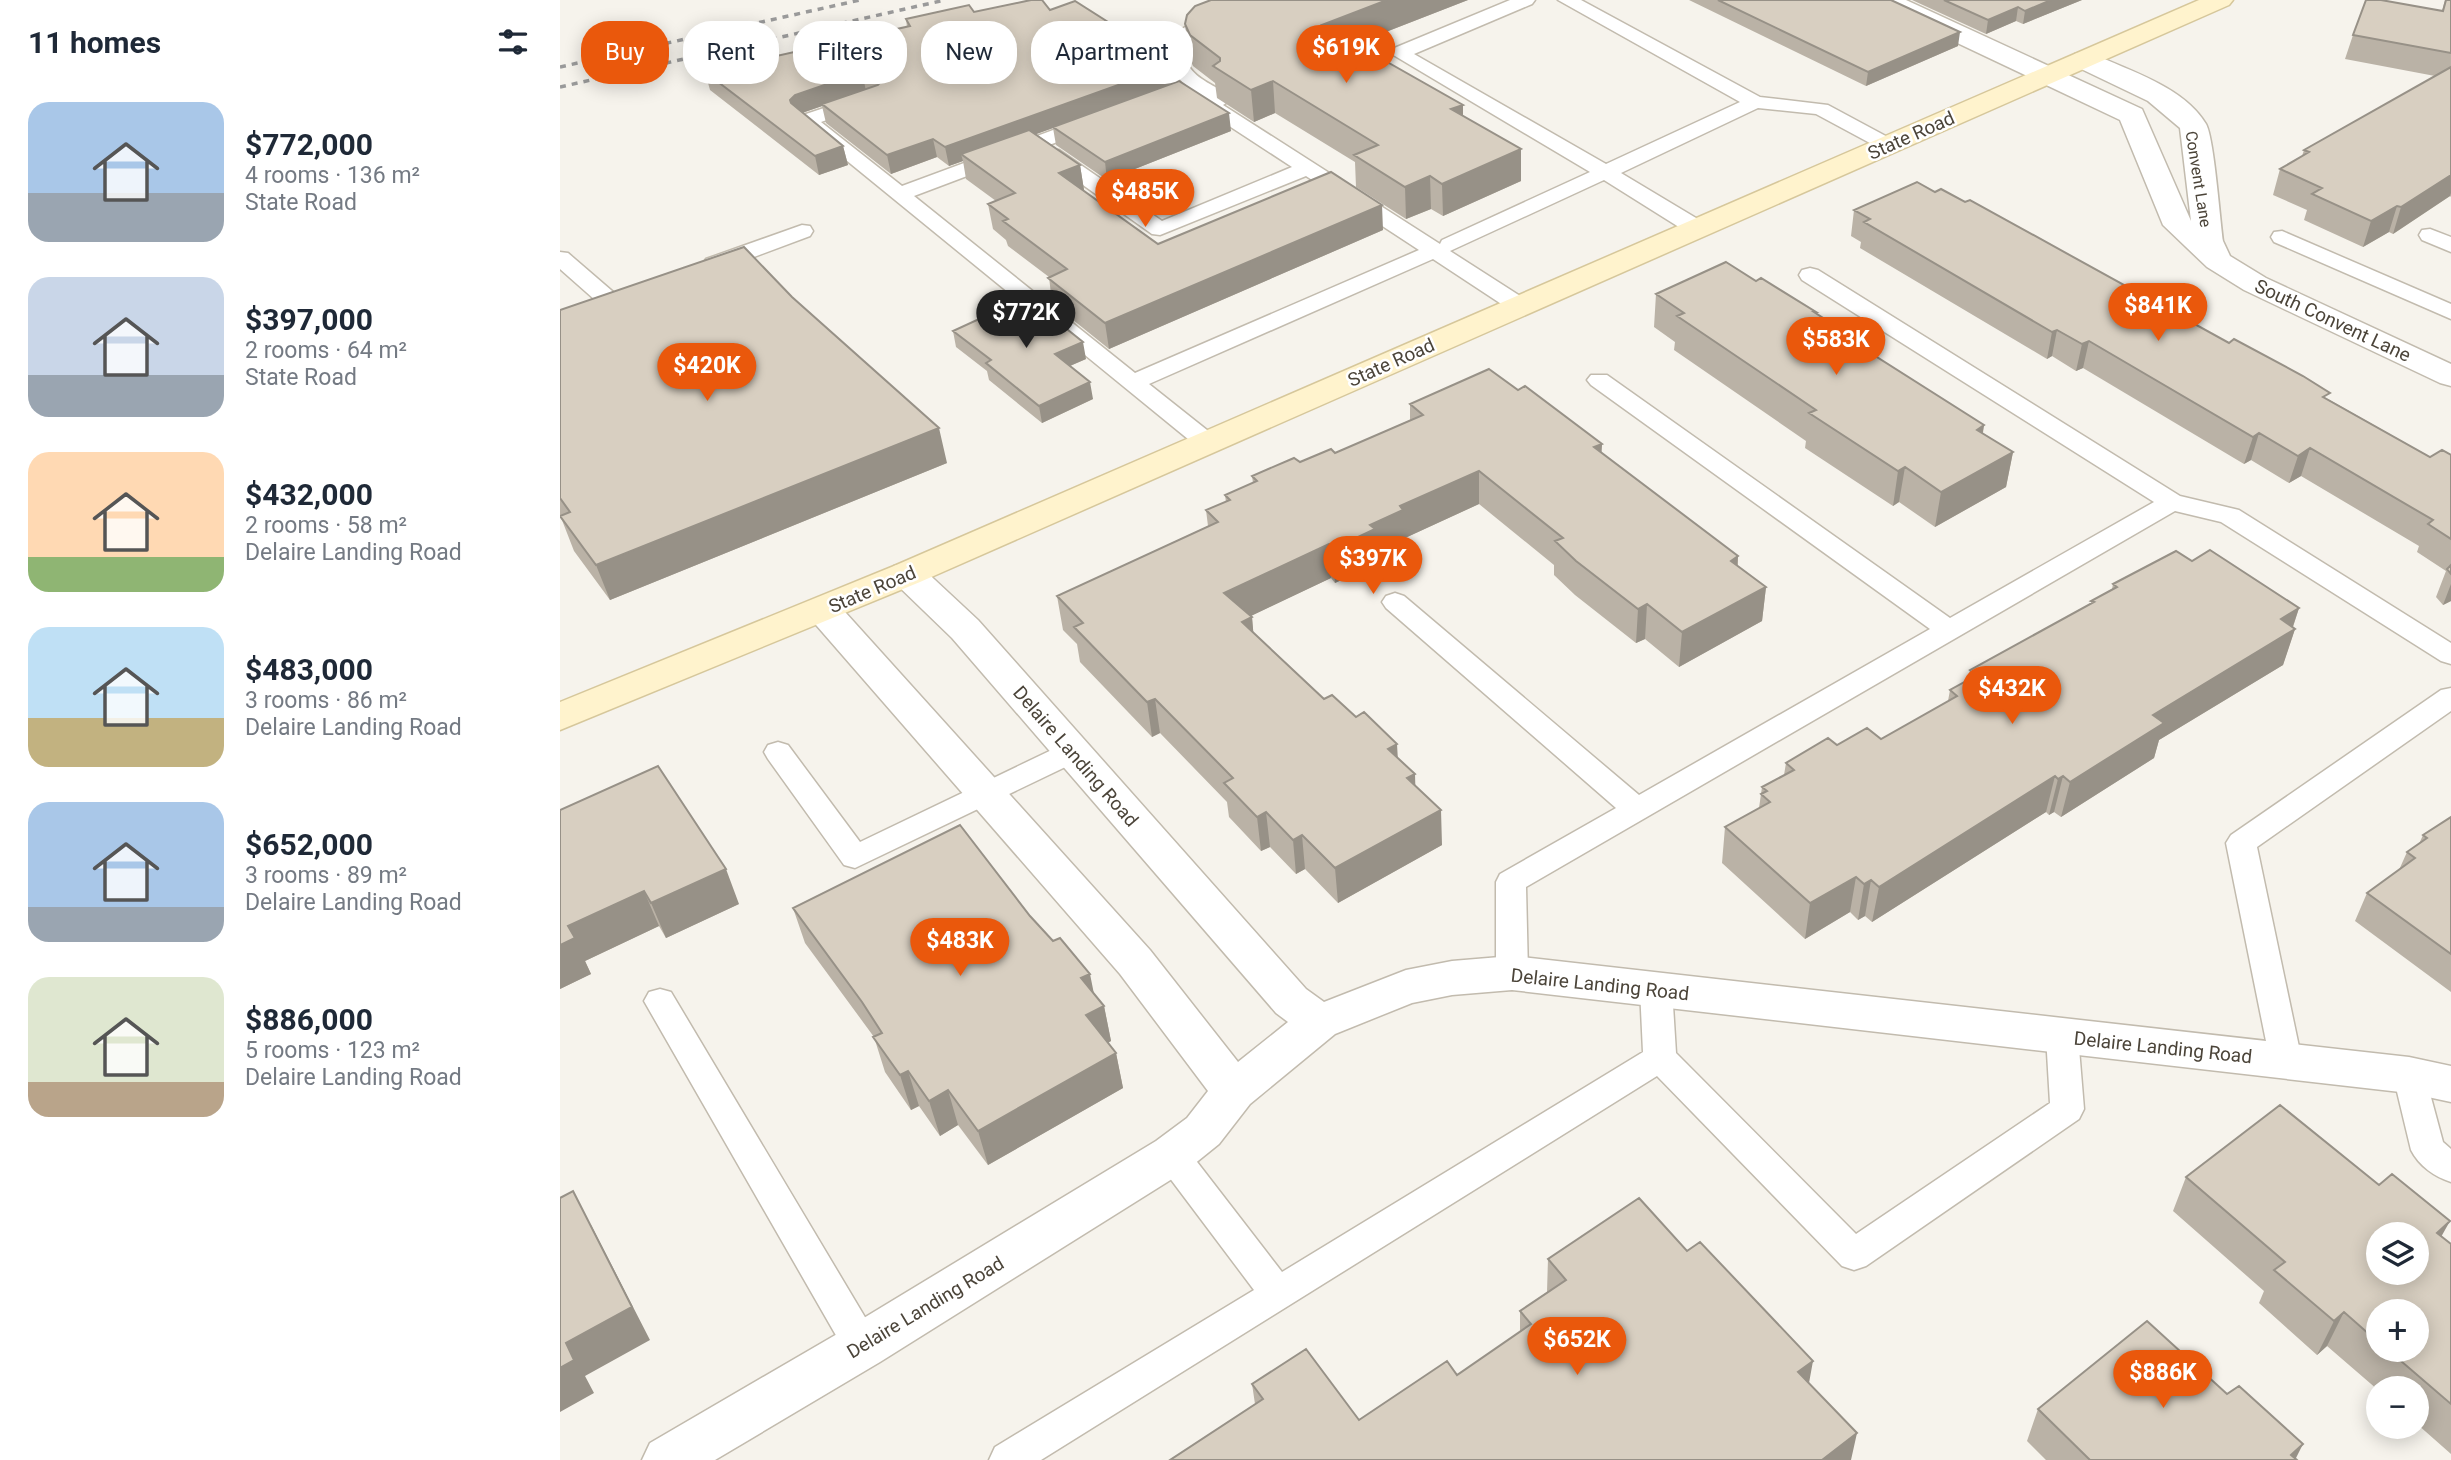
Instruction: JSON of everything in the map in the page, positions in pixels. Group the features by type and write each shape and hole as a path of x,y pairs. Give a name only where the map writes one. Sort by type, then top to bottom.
{"main road":[{"name":"State Road","path":"560,717 907,574 2220,0"}],"street":[{"name":"Convent Lane","path":"1896,1 2132,115 2178,225 2218,261"},
{"name":"Convent Lane","path":"2084,60 2160,97 2185,116 2194,127 2208,241 2218,261"},
{"name":"South Convent Lane","path":"2218,261 2255,284 2450,374"},
{"name":"Delaire Landing Road","path":"907,574 965,629 1291,1001 1319,1022"},
{"path":"823,610 1135,962 1234,1091"},
{"name":"Delaire Landing Road","path":"668,1460 862,1346 1172,1155 1203,1131 1234,1091 1319,1022 1406,988 1452,978 1511,973 2409,1075 2451,1084"}],"lane":[{"path":"1259,0 1214,16 1194,27 1180,40 1176,53 1179,67 1192,79 1527,303"},
{"path":"1527,0 1399,53 1698,229"},
{"path":"1567,0 1755,102 1821,109 1888,145"},
{"path":"1171,92 1183,88 1307,168 1442,248"},
{"path":"874,97 807,120 1208,443"},
{"path":"1133,382 1442,248 1755,102"},
{"path":"899,194 1109,115"},
{"path":"1035,143 1160,229 1307,168"},
{"path":"700,269 802,231"},
{"path":"2430,235 2451,246"},
{"path":"2282,237 2451,312"},
{"path":"560,258 611,302"},
{"path":"1810,275 2172,502 2230,516 2451,655"},
{"path":"586,312 636,293"},
{"path":"1599,380 1949,630"},
{"path":"1511,973 1511,882 2172,502"},
{"path":"1395,602 1636,809"},
{"path":"2286,1061 2241,842 2451,697"},
{"path":"778,751 855,858 1072,752"},
{"path":"1656,989 1660,1058 1854,1255 2067,1109 2062,1036"},
{"path":"660,1001 862,1346"},
{"path":"1008,1460 1660,1058"},
{"path":"2409,1075 2428,1150 2451,1168"},
{"path":"1172,1155 1278,1294"}],"building":[{"path":"1031,0 1042,0 1050,10 1075,1 1106,21 1031,21 1031,84 1121,84 945,147 933,139 887,155 822,104 879,84 907,84 907,27 910,26 906,19 969,5 974,12"},
{"path":"1211,0 1387,0 1322,25 1463,105 1451,109 1521,149 1442,184 1430,176 1405,187 1354,155 1378,145 1273,81 1251,90 1213,66 1220,58 1193,37 1193,21 1186,21 1195,6"},
{"path":"1718,0 1891,0 1960,32 1868,72"},
{"path":"1944,0 2051,0 2025,11 2018,7 1988,20"},
{"path":"2366,0 2381,0 2443,11 2446,0 2451,0 2451,53 2353,35"},
{"path":"793,52 793,84 827,84 795,95 790,100 843,146 815,156 721,84 779,84 779,55"},
{"path":"2451,67 2451,175 2401,207 2397,206 2371,221 2312,194 2322,188 2280,169 2309,152 2304,150"},
{"path":"1171,84 1184,84 1229,113 1105,162 1053,127"},
{"path":"1029,130 1080,165 1059,173 1158,244 1331,172 1382,205 1105,323 1048,278 1067,269 1003,221 1008,219 988,204 1015,193 961,154"},
{"path":"1917,182 1935,192 1941,189 1965,202 1970,200 2229,343 2234,339 2303,376 2330,393 2323,397 2430,457 2442,450 2451,455 2451,539 2428,524 2433,520 2310,448 2298,456 2259,433 2253,437 2089,341 2082,344 2057,330 2052,332 1864,222 1870,219 1854,210"},
{"path":"744,247 792,297 939,428 596,565 560,516 570,512 560,498 560,310"},
{"path":"1726,262 1756,281 1761,278 1816,312 1840,329 1836,331 1984,425 1977,430 2013,452 1941,492 1905,467 1898,471 1809,413 1816,410 1677,316 1684,313 1656,294"},
{"path":"1027,297 1083,342 1055,354 1090,382 1039,406 986,363 991,360 953,331"},
{"path":"1489,369 1518,390 1525,386 1602,444 1594,447 1738,556 1731,561 1766,587 1682,632 1647,604 1638,609 1576,561 1555,541 1563,538 1479,471 1400,506 1403,510 1370,525 1375,529 1333,549 1329,544 1224,593 1252,617 1242,622 1324,699 1332,695 1356,717 1364,712 1397,744 1388,749 1415,774 1407,778 1441,810 1335,868 1302,835 1293,840 1266,812 1257,817 1224,783 1233,778 1155,699 1147,702 1074,627 1083,623 1057,596 1218,522 1206,510 1230,500 1225,495 1257,481 1252,476 1294,458 1300,462 1331,449 1335,453 1423,415 1410,404"},
{"path":"2210,550 2299,608 2281,619 2295,629 2153,715 2164,723 2070,782 2063,776 2058,779 2055,776 1879,887 1871,880 1864,884 1856,877 1810,903 1725,827 1770,802 1761,794 1767,791 1762,787 1794,770 1786,763 1828,738 1837,745 1867,728 1881,739 1957,696 1950,690 1977,675 1970,670 2094,602 2091,601 2117,587 2113,584 2176,551 2192,561"},
{"path":"658,766 726,869 651,903 644,891 568,926 575,938 560,945 560,810"},
{"path":"2451,817 2451,954 2367,893 2415,858 2407,852 2427,838 2423,835"},
{"path":"960,825 1030,916 1053,941 1060,938 1090,974 1081,978 1104,1006 1086,1015 1116,1053 978,1131 948,1090 929,1101 908,1071 900,1075 873,1037 882,1033 793,908"},
{"path":"2280,1105 2379,1185 2392,1174 2450,1221 2437,1233 2451,1244 2451,1404 2429,1385 2429,1376 2418,1376 2402,1362 2429,1362 2429,1299 2366,1299 2366,1331 2344,1312 2334,1321 2274,1270 2285,1262 2186,1177"},
{"path":"573,1191 632,1307 566,1343 574,1360 560,1368 560,1198"},
{"path":"1639,1198 1687,1251 1700,1242 1813,1361 1798,1372 1857,1433 1822,1460 1170,1460 1263,1399 1252,1384 1306,1349 1359,1420 1447,1361 1457,1375 1531,1324 1520,1311 1566,1280 1548,1259"},
{"path":"2147,1321 2227,1394 2239,1386 2303,1444 2291,1455 2297,1460 2090,1460 2038,1409"}],"railway":[{"path":"560,67 860,0"},
{"path":"560,87 945,0"}]}
